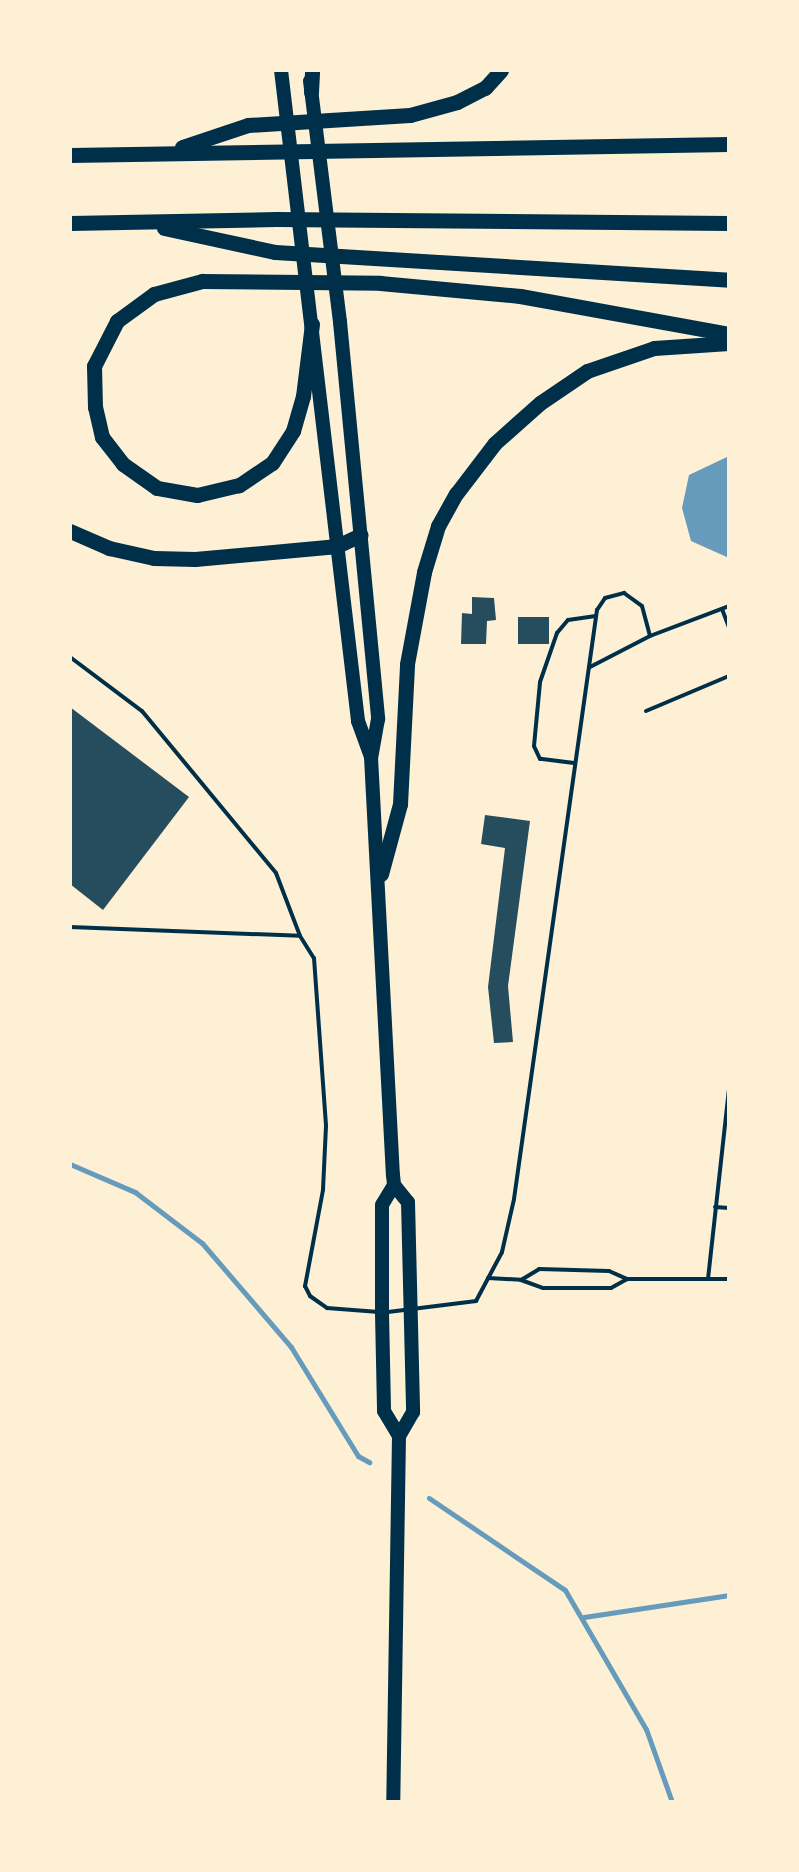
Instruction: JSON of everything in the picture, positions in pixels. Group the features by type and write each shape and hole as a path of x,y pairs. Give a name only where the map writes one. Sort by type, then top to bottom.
{"highway":[{"path":"310,70 311,92"},
{"path":"166,152 248,125 410,114 458,102 485,88 502,70"},
{"path":"70,154 729,144"},
{"path":"70,222 276,219 729,223"},
{"path":"140,223 275,252 729,280"},
{"path":"312,324 293,430 272,463 239,485 197,494 157,488 123,464 102,436 95,408 94,366 117,321 154,294 202,282 345,282 520,296 729,334"},
{"path":"380,874 400,804 407,664 424,572 438,526 456,494 495,442 587,371 654,348 729,344"},
{"path":"70,531 109,548 154,558 195,559 337,546 361,535"}],"main road":[{"path":"281,70 358,721 372,756"},
{"path":"311,92 340,322 378,719 372,756 394,1185 382,1205 384,1412 399,1436"},
{"path":"392,1802 399,1436 413,1412 408,1202 394,1185"}],"lane":[{"path":"70,657 142,710 276,874 300,936 314,958 326,1126 324,1190 305,1286 318,1304 328,1308 382,1313 476,1301 502,1252 514,1199 596,616 605,598 624,592 642,606 650,636"},
{"path":"590,667 650,636 729,606"},
{"path":"722,609 729,627"},
{"path":"576,763 540,758 534,746 540,682 557,634 568,620 596,616"},
{"path":"646,710 729,676"},
{"path":"70,927 300,936"},
{"path":"708,1279 729,1089"},
{"path":"715,1207 729,1208"},
{"path":"521,1280 539,1269 609,1272 627,1279 729,1279"},
{"path":"488,1278 521,1280 543,1288 611,1288 627,1279"}],"water":[{"path":"729,456 729,558 691,541 682,508 689,475"}],"building":[{"path":"472,597 494,598 496,620 487,621 486,644 461,644 462,613 472,614"},
{"path":"518,617 549,617 549,644 518,644"},
{"path":"70,707 189,797 103,910 70,884"},
{"path":"485,815 530,821 508,986 513,1042 494,1043 488,987 505,848 481,844"}],"waterway":[{"path":"70,1164 135,1192 202,1243 291,1347 358,1456 369,1462"},
{"path":"429,1498 565,1590 646,1729 672,1802"},
{"path":"584,1617 729,1595"}]}
